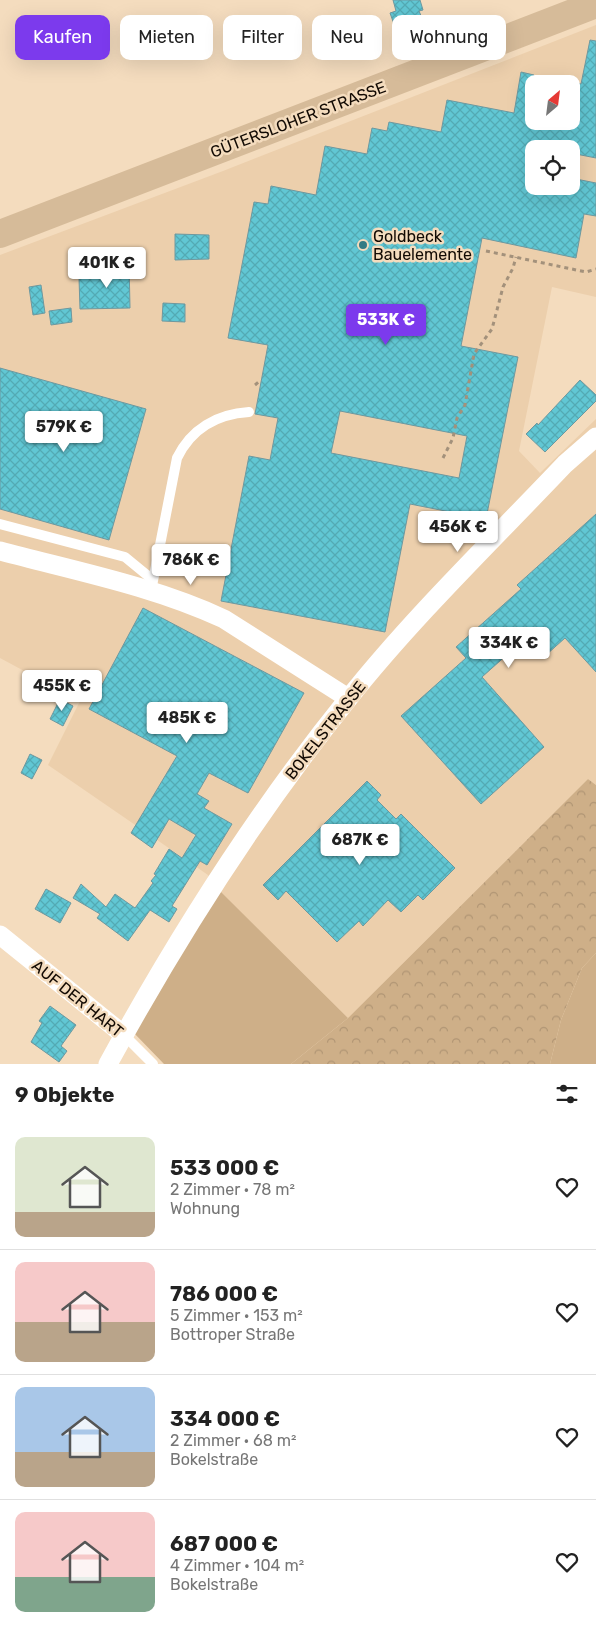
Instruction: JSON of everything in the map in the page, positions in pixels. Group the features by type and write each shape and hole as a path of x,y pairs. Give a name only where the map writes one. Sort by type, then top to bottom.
{"main road":[{"name":"GÜTERSLOHER STRASSE","path":"0,234 596,4"}],"street":[{"name":"BOKELSTRASSE","path":"108,1064 124,1034 246,834 348,698 392,646 565,464 596,437"},
{"path":"0,552 152,585 180,600 224,619 348,698"},
{"name":"AUF DER HART","path":"0,935 124,1034"}],"lane":[{"path":"152,585 177,458 184,443 199,430 228,414 249,412"},
{"path":"0,524 125,556 152,585"},
{"name":"AUF DER HART","path":"124,1034 153,1064"}],"path":[{"path":"486,251 586,272 596,269"},
{"path":"443,458 453,438 458,418 465,405 474,354 492,329 502,288 513,268 516,257"},
{"path":"255,385 261,380"}],"shaded area":[{"path":"596,25 596,297 552,287 519,451 540,473 596,419 596,785 588,779 348,1018 219,890 208,875 48,765 80,701 0,658 0,255 223,171"}],"green space":[{"path":"588,779 596,785 596,953 582,968 561,1020 550,1064 291,1064 348,1018"},
{"path":"219,890 348,1018 291,1064 164,1064 134,1033"},
{"path":"596,953 596,1064 550,1064 561,1020 582,968"}],"building":[{"path":"393,0 420,0 423,10 419,11 421,15 392,15 392,19 390,13 396,11"},
{"name":"Goldbeck Bauelemente","path":"590,40 596,41 596,158 580,155 580,140 525,140 525,195 580,195 580,180 596,183 596,216 584,214 576,258 482,238 461,346 518,357 486,519 410,504 385,632 221,601 249,456 270,460 278,418 255,414 268,345 228,338 254,202 268,204 271,186 316,195 325,146 367,154 372,128 387,131 389,122 441,132 447,100 514,113 521,72 534,75 525,75 525,130 580,130 580,84","holes":["340,411 467,436 459,478 331,453"]},
{"path":"175,234 209,235 209,259 175,260"},
{"path":"105,262 129,262 130,308 80,309 79,278 105,278"},
{"path":"41,285 45,313 33,315 29,287"},
{"path":"163,303 185,304 185,322 162,321"},
{"path":"71,308 72,322 51,325 49,311"},
{"path":"0,368 146,409 109,540 0,509"},
{"path":"580,380 596,395 596,401 545,452 526,434 537,423 538,425"},
{"path":"596,514 596,672 565,638 546,655 528,636 482,677 544,747 481,804 401,716 466,658 456,647 521,589 517,585"},
{"path":"143,608 304,693 248,793 209,773 197,794 209,801 204,808 232,824 207,865 200,861 172,906 177,909 169,922 150,910 128,941 97,918 100,914 73,898 81,884 106,907 115,894 135,908 153,883 151,881 156,875 154,874 169,849 182,858 196,835 169,819 152,848 131,833 177,756 89,709"},
{"path":"60,699 73,706 63,726 50,719"},
{"path":"30,754 42,760 32,779 21,773"},
{"path":"367,781 381,795 377,800 396,819 401,814 455,868 423,900 418,895 401,912 388,900 363,926 359,921 337,942 286,891 278,900 263,885"},
{"path":"46,889 71,903 60,923 35,909"},
{"path":"50,1006 76,1025 61,1046 67,1051 59,1062 31,1042 42,1023 39,1021"}],"place":[{"name":"Goldbeck Bauelemente","path":"363,245"}]}
